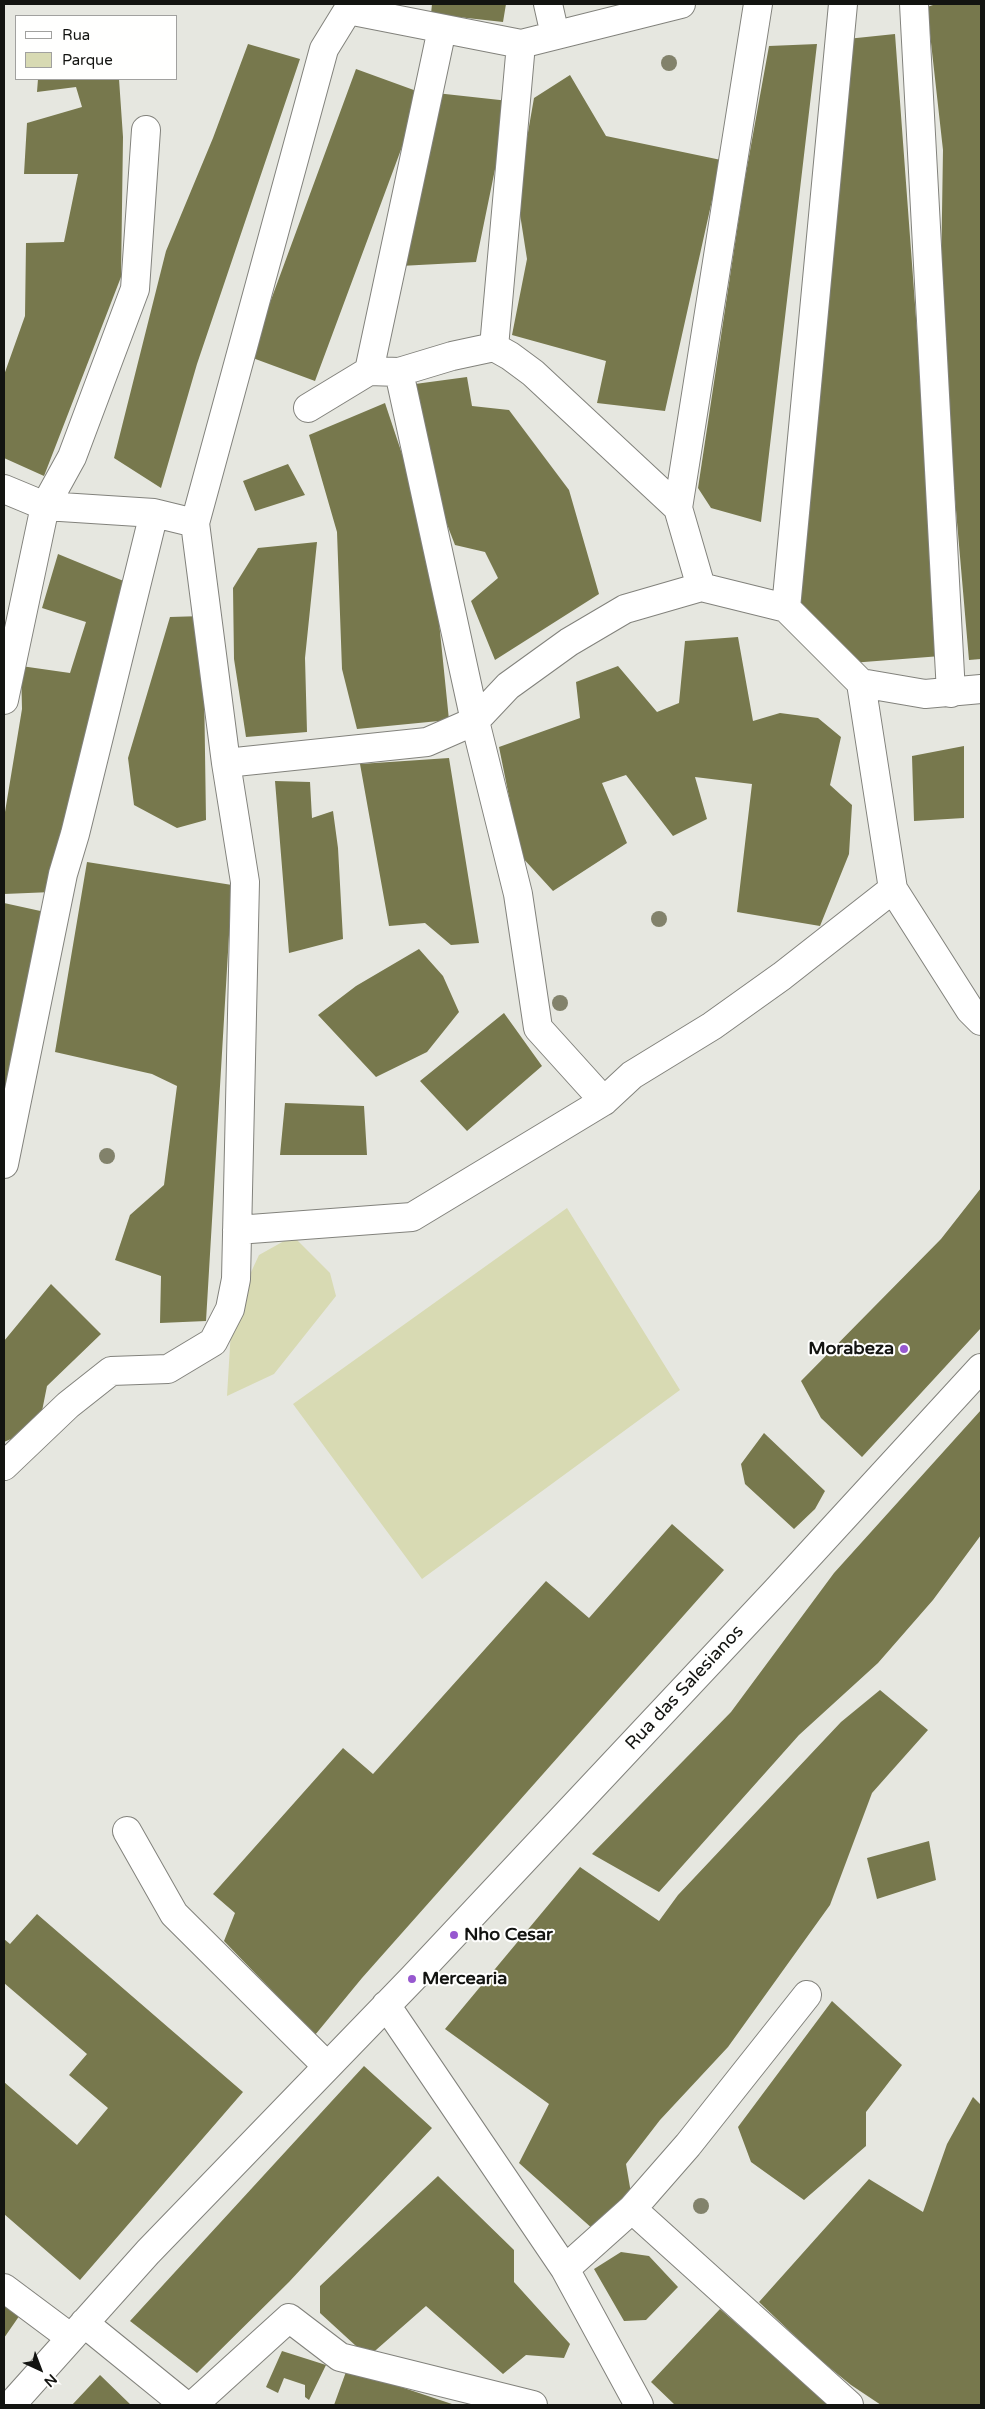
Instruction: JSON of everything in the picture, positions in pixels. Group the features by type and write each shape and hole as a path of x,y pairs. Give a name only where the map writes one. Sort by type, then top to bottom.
{"street":[{"path":"548,4 555,35"},
{"path":"4,1466 68,1405 110,1371 168,1368 213,1342 230,1309 236,1279 246,882 226,763 196,523 324,49 342,6 442,29 521,44 675,4"},
{"path":"701,587 678,508 758,4"},
{"path":"786,608 843,4"},
{"path":"914,4 952,693"},
{"path":"368,371 442,29"},
{"path":"494,347 521,44"},
{"path":"4,700 45,506 72,457 135,288 146,130"},
{"path":"308,408 368,371 399,372 452,356 494,347 510,356 532,373 678,508"},
{"path":"399,372 475,720 518,894 538,1028 604,1101"},
{"path":"4,489 45,506 154,512 196,523"},
{"path":"4,1164 63,874 154,512"},
{"path":"226,763 427,742 475,720 508,686 569,642 625,609 701,587 786,608 861,683 925,694 981,689"},
{"path":"861,683 893,889 970,1010 981,1021"},
{"path":"237,1230 412,1216 604,1101 632,1075 712,1026 782,976 893,889"},
{"name":"Rua das Salesianos","path":"11,2405 148,2252 386,2005 771,1598 981,1368"},
{"path":"127,1831 174,1914 327,2066"},
{"path":"565,2269 632,2209 688,2145 807,1995"},
{"path":"386,2005 565,2269 639,2405"},
{"path":"632,2209 849,2405"},
{"path":"4,2288 78,2330 185,2405"},
{"path":"193,2405 289,2318 340,2357 533,2405"}],"green space":[{"path":"567,1208 680,1390 422,1579 293,1404"},
{"path":"293,1236 330,1273 336,1296 274,1374 227,1396 232,1313 259,1255"}],"building":[{"path":"432,4 506,4 503,22 431,14"},
{"path":"936,4 981,4 981,659 969,660 951,453 941,277 943,150 927,7"},
{"path":"895,34 941,656 851,663 790,600 847,39"},
{"path":"248,44 300,59 197,364 161,488 114,458 166,251 213,138"},
{"path":"817,44 761,522 711,508 698,488 744,184 769,46"},
{"path":"356,69 422,93 315,381 250,357"},
{"path":"570,75 606,136 721,160 665,411 597,403 606,361 512,335 527,259 517,195 534,98"},
{"path":"38,80 119,80 123,137 121,277 44,476 4,458 4,375 25,316 26,243 64,242 78,174 24,174 27,123 82,107 76,87 37,92"},
{"path":"436,93 509,101 476,262 400,266"},
{"path":"467,377 472,406 509,410 569,490 599,594 495,660 471,601 498,578 485,552 455,545 431,483 415,384"},
{"path":"385,403 417,499 438,612 449,720 357,729 342,669 337,532 309,435"},
{"path":"288,464 305,495 255,511 243,481"},
{"path":"317,542 305,658 307,732 246,737 234,659 233,588 258,548"},
{"path":"58,554 126,582 52,892 4,894 4,818 22,709 21,666 70,673 86,622 42,608"},
{"path":"203,616 206,820 177,828 134,805 128,758 170,617"},
{"path":"738,637 753,721 780,713 818,718 841,737 830,785 852,805 849,854 820,926 737,912 752,784 695,777 707,819 673,836 626,775 602,783 627,843 553,891 521,856 499,747 580,718 576,682 618,666 657,712 679,703 685,641"},
{"path":"964,746 964,818 914,821 912,756"},
{"path":"449,758 479,943 451,945 425,923 389,926 360,764"},
{"path":"275,781 310,782 312,818 333,811 338,848 343,939 289,953"},
{"path":"87,862 232,885 206,1321 160,1323 161,1276 115,1260 130,1215 164,1185 177,1086 152,1074 55,1052"},
{"path":"4,903 45,912 4,1145"},
{"path":"419,949 443,976 459,1012 427,1052 376,1077 318,1015 356,986"},
{"path":"504,1013 542,1066 467,1131 420,1081"},
{"path":"285,1103 364,1106 367,1155 280,1155"},
{"path":"981,1188 981,1328 862,1457 821,1418 801,1381 941,1239"},
{"path":"51,1284 101,1334 47,1386 42,1411 11,1439 4,1442 4,1341"},
{"path":"981,1410 981,1535 933,1600 878,1663 799,1735 659,1892 592,1854 731,1712 834,1573"},
{"path":"764,1433 825,1491 815,1509 794,1529 745,1484 741,1464"},
{"path":"672,1524 724,1570 362,1978 315,2035 224,1941 235,1913 213,1894 343,1748 373,1774 546,1581 589,1618"},
{"path":"880,1690 928,1730 872,1793 830,1905 728,2047 660,2120 626,2164 631,2193 594,2230 519,2163 549,2104 445,2029 580,1867 659,1921 678,1895 841,1722"},
{"path":"929,1841 936,1880 877,1899 867,1858"},
{"path":"37,1914 243,2092 80,2280 4,2214 4,2082 77,2145 108,2108 69,2075 87,2054 4,1983 4,1939 10,1944"},
{"path":"832,2001 902,2065 866,2112 866,2146 804,2200 751,2162 738,2127"},
{"path":"364,2066 432,2128 289,2282 197,2373 130,2321"},
{"path":"973,2097 981,2105 981,2405 881,2405 851,2385 819,2359 759,2302 869,2179 923,2212 947,2144"},
{"path":"438,2176 514,2250 514,2282 570,2344 564,2358 526,2355 503,2374 426,2306 368,2357 320,2313 320,2286"},
{"path":"621,2252 649,2256 678,2287 646,2320 624,2321 594,2269"},
{"path":"4,2300 22,2312 4,2338"},
{"path":"720,2309 830,2405 675,2405 651,2382"},
{"path":"282,2351 326,2365 309,2400 305,2397 305,2385 284,2378 278,2393 266,2387"},
{"path":"347,2369 455,2405 334,2405"},
{"path":"100,2375 131,2405 72,2405"}],"place":[{"name":"Morabeza","path":"904,1349"},
{"name":"Nho Cesar","path":"454,1935"},
{"name":"Mercearia","path":"412,1979"}]}
